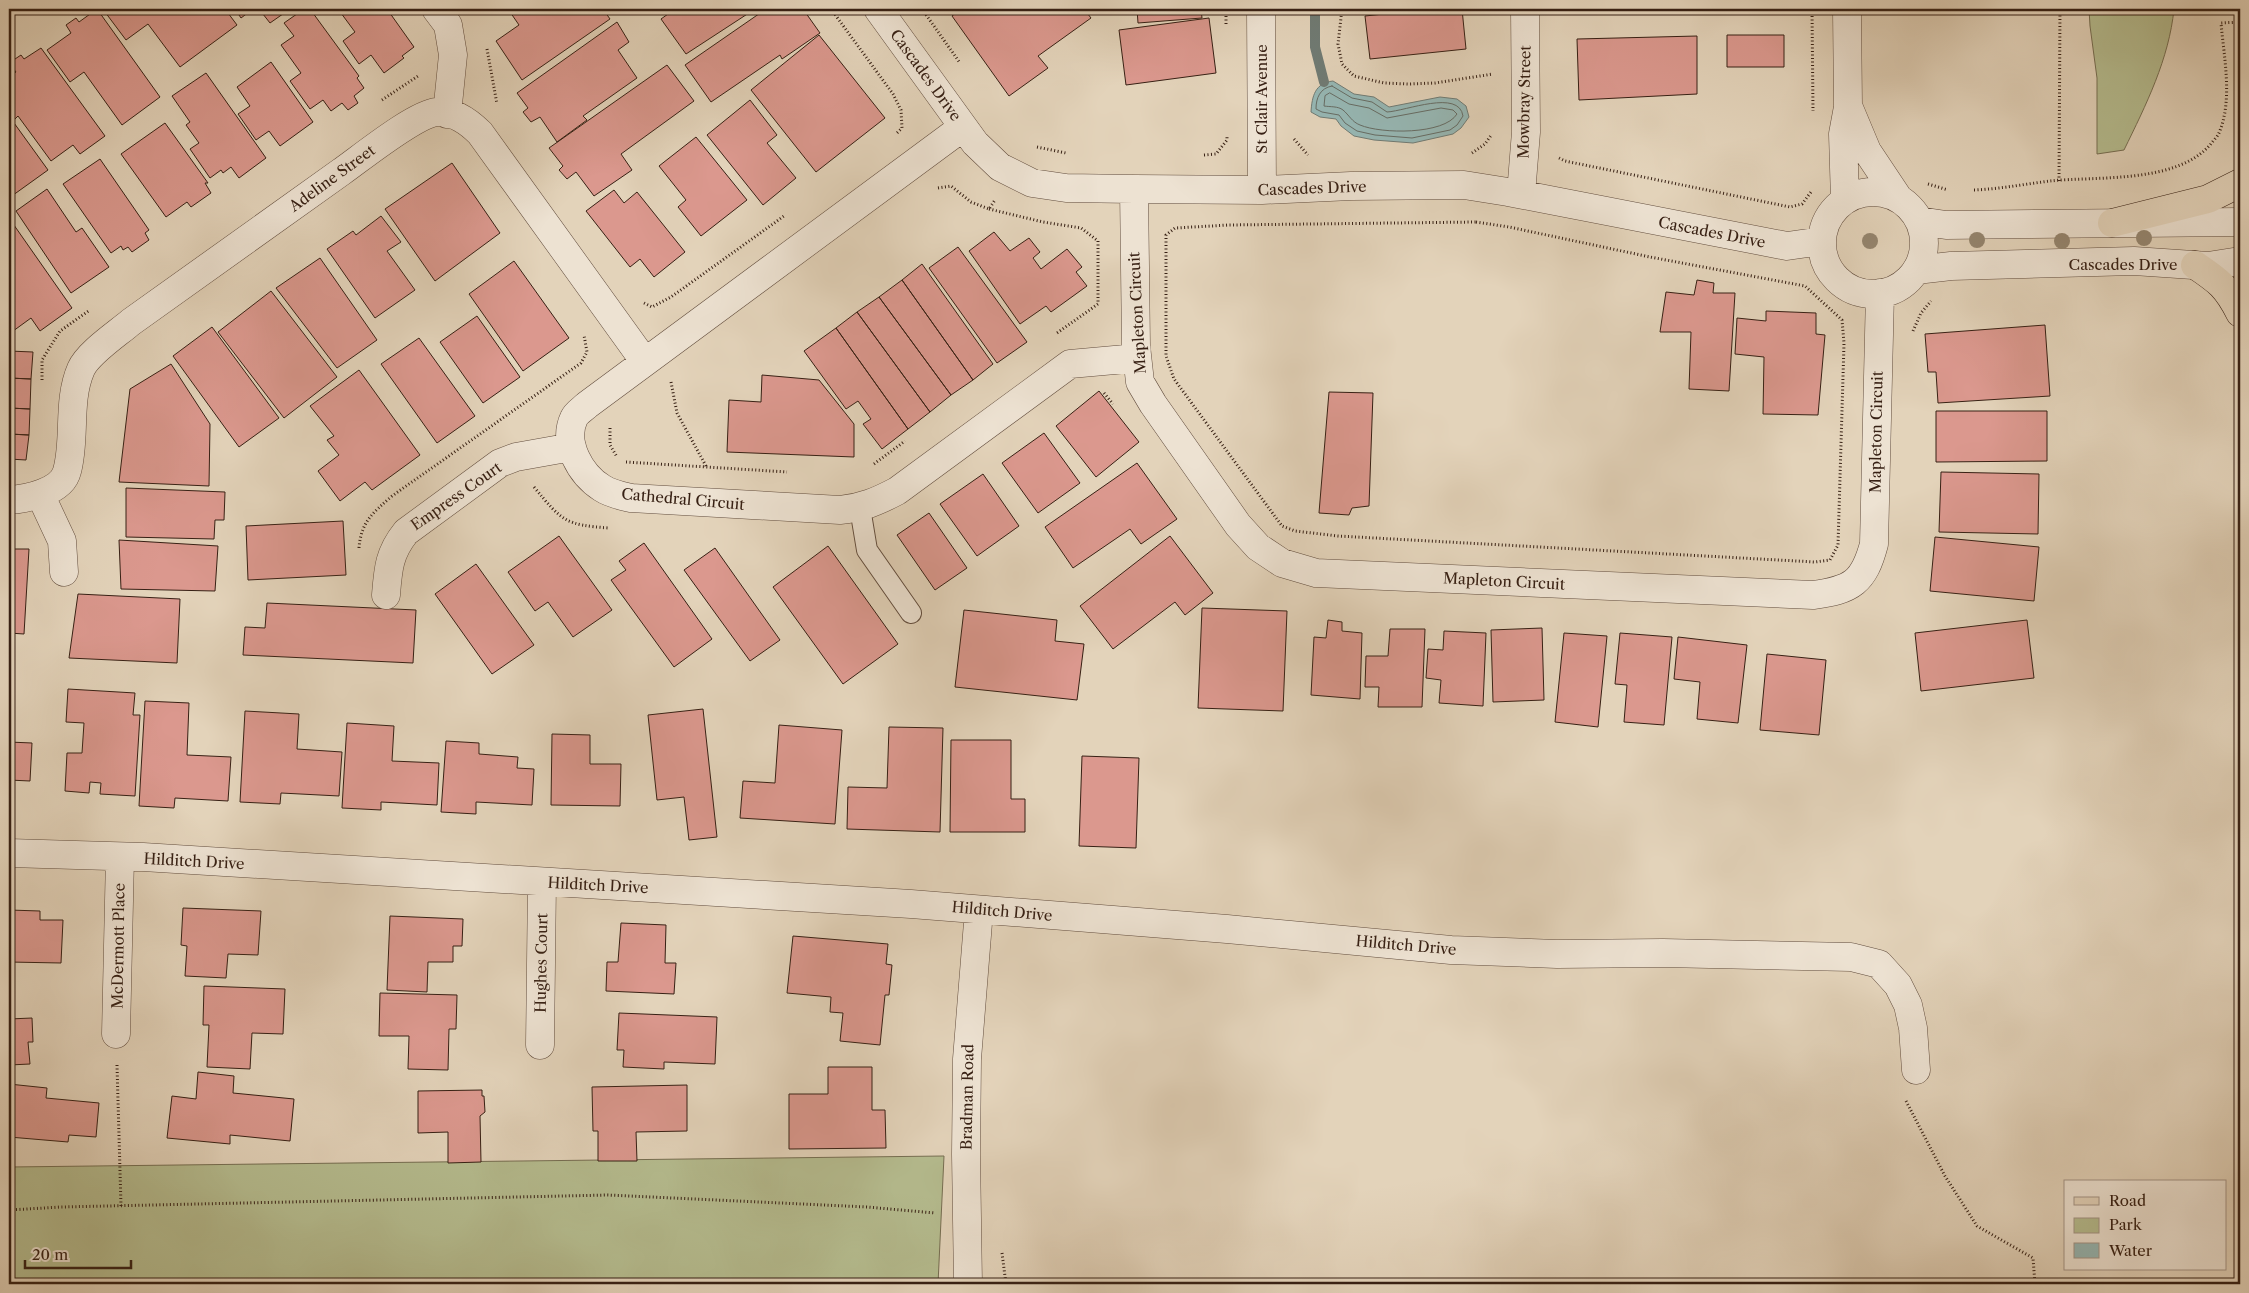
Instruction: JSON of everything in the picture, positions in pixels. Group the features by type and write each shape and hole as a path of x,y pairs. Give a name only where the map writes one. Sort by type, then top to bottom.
{"main road":[{"path":"2112,223 2208,199 2240,183"},
{"path":"2195,265 2219,281 2229,292 2240,313"}],"street":[{"path":"436,9 448,25 453,55 447,114"},
{"name":"Cascades Drive","path":"878,9 986,155 1000,167 1032,183 1066,188 1262,190 1352,186 1464,185 1521,194 1787,246 1822,241"},
{"name":"St Clair Avenue","path":"1261,9 1262,190"},
{"name":"Mowbray Street","path":"1521,194 1526,132 1525,9"},
{"path":"1845,200 1843,134 1848,106 1847,9"},
{"path":"1848,106 1867,151 1899,199"},
{"name":"Adeline Street","path":"9,500 26,499 53,488 67,473 76,384 82,367 93,354 131,322 376,146 418,119 438,112 456,116 470,123 480,133 645,362"},
{"name":"Cathedral Circuit","path":"964,127 587,404 574,417 570,434 572,447 580,465 590,478 602,488 632,498 840,510 860,508 879,501 897,491 1070,364 1137,358"},
{"name":"Mapleton Circuit","path":"1134,189 1137,358 1140,382 1153,404 1238,525 1258,547 1282,563 1316,573 1814,595 1838,592 1854,583 1869,565 1874,544 1880,293"},
{"path":"1885,193 1899,199 1911,208 1919,221 1924,238 1923,254 1916,270 1907,281 1894,289 1880,293 1865,293 1851,289 1829,269 1824,256 1822,241 1826,225 1833,211 1845,200 1858,194 1885,193"},
{"path":"1919,221 1946,225 2240,222"},
{"name":"Cascades Drive","path":"1916,270 1951,266 2134,261 2208,266 2240,261"},
{"name":"Empress Court","path":"386,594 388,564 396,544 406,532 500,463 516,457 572,447"},
{"path":"40,494 62,541 64,572"},
{"name":"Hilditch Drive","path":"9,854 120,857 979,910 1227,929 1451,950 1557,954 1663,953 1851,957 1879,964 1898,985 1908,1005 1913,1028 1916,1070"},
{"name":"McDermott Place","path":"116,1034 120,857"},
{"name":"Hughes Court","path":"540,1045 542,882"},
{"name":"Bradman Road","path":"968,1284 967,1059 979,910"}],"lane":[{"path":"860,508 867,550 911,613"}],"path":[{"path":"831,9 893,94 901,110 902,128 892,139"},
{"path":"922,9 961,64"},
{"path":"1226,9 1226,28"},
{"path":"1342,9 1338,44 1342,64 1354,76 1384,83 1408,84 1435,83 1493,73 1493,82"},
{"path":"1812,9 1813,117"},
{"path":"2059,181 2060,9"},
{"path":"1971,190 2146,175 2174,167 2203,152 2219,135 2225,109 2226,78 2221,23 2240,22"},
{"path":"487,48 497,104 503,112"},
{"path":"1467,154 1485,144 1495,129"},
{"path":"1198,155 1216,154 1228,140 1228,131"},
{"path":"1291,135 1304,152 1309,156 1316,156"},
{"path":"1032,146 1074,154"},
{"path":"1559,158 1565,161 1790,207 1802,204 1811,194 1812,184"},
{"path":"1921,182 1948,190 1955,190"},
{"path":"935,188 951,186 971,202 989,209 1043,222 1081,228 1098,241 1098,304 1050,338"},
{"path":"989,209 999,194"},
{"path":"636,299 652,307 671,297 787,214"},
{"path":"1476,222 1805,286 1842,320 1844,343 1838,545 1830,560 1815,562 1338,536 1295,531 1282,526 1174,379 1166,356 1167,263 1166,235 1175,228 1476,222"},
{"path":"478,434 580,363 587,352 584,335"},
{"path":"670,378 677,413 706,466"},
{"path":"610,425 610,445 620,461 796,473"},
{"path":"872,466 912,437"},
{"path":"116,1034 121,1206"},
{"path":"1904,1097 1945,1176 1977,1226 2033,1258 2035,1284"},
{"path":"9,1210 608,1195 867,1207 925,1213 967,1212"}],"green space":[{"path":"2089,9 2174,9 2162,64 2124,150 2097,154 2097,78"},
{"path":"944,1156 938,1284 9,1284 9,1167"}],"water":[{"path":"1333,81 1354,94 1374,97 1389,107 1440,97 1457,99 1466,106 1469,117 1461,128 1453,134 1413,143 1374,140 1354,136 1341,126 1336,119 1320,117 1311,112 1312,101 1318,87"}],"building":[{"path":"97,9 160,97 122,125 84,72 70,82 47,50 71,33 66,25 76,18 79,22"},
{"path":"110,9 225,9 237,25 180,67 148,24 126,40 105,12"},
{"path":"235,9 253,9 241,18"},
{"path":"259,9 290,9 270,23"},
{"path":"304,9 310,9 359,76 357,78 364,88 354,96 358,103 348,110 342,103 331,111 323,100 310,109 290,81 301,73 281,45 294,36 284,23"},
{"path":"338,9 387,9 414,47 402,56 404,58 384,73 371,55 359,64 343,41 355,32"},
{"path":"508,9 603,9 610,19 522,80 496,41 519,25"},
{"path":"675,9 755,9 686,54 661,19"},
{"path":"766,9 803,9 820,33 782,59 780,55 711,102 685,65"},
{"path":"961,9 1084,9 1091,18 1038,56 1048,68 1009,96 952,16"},
{"path":"1137,9 1201,9 1202,18 1138,23"},
{"path":"1430,9 1462,9 1466,49 1370,59 1365,16"},
{"path":"1209,18 1216,73 1126,85 1119,30"},
{"path":"617,22 629,42 618,50 637,78 583,116 587,120 557,142 540,117 531,122 523,112 528,108 517,93"},
{"path":"819,35 885,118 816,172 751,90"},
{"path":"1727,35 1784,35 1784,67 1727,67"},
{"path":"1697,36 1697,94 1579,100 1577,39"},
{"path":"41,48 105,136 80,154 73,145 51,161 18,116 15,119 9,110 9,77 16,72 9,63 21,55 24,59"},
{"path":"271,62 313,122 280,146 269,131 256,140 238,114 250,106 237,87"},
{"path":"667,65 694,101 621,154 632,170 594,196 576,172 567,179 559,170 563,166 549,148"},
{"path":"206,73 266,158 239,178 231,167 223,173 221,170 210,178 190,149 199,143 186,125 190,122 172,96"},
{"path":"750,100 777,135 767,143 796,178 763,205 707,135"},
{"path":"9,116 48,170 9,198"},
{"path":"165,123 208,183 205,183 211,193 191,207 187,202 166,217 121,154"},
{"path":"696,137 747,200 701,236 678,207 686,200 659,166"},
{"path":"100,159 149,230 145,233 149,240 132,252 128,247 123,250 121,246 111,253 63,184"},
{"path":"452,163 500,233 435,281 385,209"},
{"path":"47,189 76,232 82,228 109,267 71,293 16,211"},
{"path":"614,190 624,203 637,192 685,252 654,277 640,259 630,267 586,211"},
{"path":"381,216 401,242 387,251 415,290 375,318 327,249 353,231 356,235"},
{"path":"9,218 72,308 40,331 31,318 9,334"},
{"path":"994,232 1010,251 1029,238 1040,252 1033,258 1041,269 1067,249 1082,267 1076,272 1087,286 1051,312 1046,306 1020,324 969,251"},
{"path":"958,247 1027,342 997,363 929,268"},
{"path":"320,258 377,340 337,368 276,288"},
{"path":"514,261 569,338 523,371 469,294"},
{"path":"922,264 993,364 973,380 902,280"},
{"path":"902,280 973,380 951,395 879,297"},
{"path":"1697,280 1714,283 1713,293 1735,293 1729,391 1689,389 1691,332 1660,332 1666,292 1694,295"},
{"path":"271,291 337,377 284,418 218,332"},
{"path":"879,297 951,395 930,412 857,312"},
{"path":"1766,311 1816,313 1816,334 1825,335 1818,415 1763,414 1764,357 1735,354 1737,318 1766,321"},
{"path":"857,312 930,412 908,429 836,328"},
{"path":"477,316 520,377 483,403 440,342"},
{"path":"2045,325 2050,396 1938,403 1936,372 1928,372 1925,334"},
{"path":"212,327 279,418 239,447 173,356"},
{"path":"836,328 908,429 882,449 863,424 871,419 858,401 846,409 804,351"},
{"path":"419,338 475,416 437,443 381,364"},
{"path":"9,351 33,352 31,379 9,378"},
{"path":"171,364 210,424 209,486 119,482 130,389"},
{"path":"359,370 420,455 372,490 365,482 340,501 318,471 339,455 327,440 334,436 310,406"},
{"path":"762,375 819,380 854,424 854,457 727,452 729,400 761,402"},
{"path":"9,378 31,379 30,409 9,408"},
{"path":"1099,391 1139,442 1096,477 1056,426"},
{"path":"1329,392 1373,393 1369,506 1352,508 1349,515 1319,513"},
{"path":"9,408 30,409 29,435 9,434"},
{"path":"1936,411 2047,411 2047,461 1936,462"},
{"path":"1044,433 1080,483 1038,513 1002,463"},
{"path":"9,434 29,435 26,460 9,459"},
{"path":"1137,463 1177,519 1141,544 1130,529 1073,568 1045,527"},
{"path":"1941,472 2039,474 2038,534 1939,532"},
{"path":"983,474 1019,526 977,556 940,504"},
{"path":"126,488 225,492 224,520 215,520 214,539 126,537"},
{"path":"929,513 967,568 935,590 897,535"},
{"path":"343,521 346,575 248,580 246,526"},
{"path":"559,536 612,610 573,637 548,602 535,611 508,572"},
{"path":"1170,536 1213,593 1185,615 1175,602 1113,649 1080,606"},
{"path":"1935,537 2039,547 2034,601 1930,591"},
{"path":"119,540 218,546 215,591 121,589"},
{"path":"644,543 712,639 674,667 611,580 626,570 619,561"},
{"path":"828,546 898,644 843,684 773,587"},
{"path":"715,548 780,640 750,661 684,570"},
{"path":"9,549 29,549 24,634 9,633"},
{"path":"476,564 534,645 492,674 435,594"},
{"path":"78,594 180,599 177,663 69,658"},
{"path":"267,603 416,610 413,663 243,655 245,627 265,628"},
{"path":"1202,608 1287,611 1283,711 1198,708"},
{"path":"964,610 1057,620 1055,641 1084,644 1077,700 955,687"},
{"path":"1328,620 1342,622 1342,631 1362,633 1360,699 1311,695 1314,637 1326,638"},
{"path":"2027,620 2034,678 1921,691 1915,633"},
{"path":"1542,628 1544,700 1493,702 1491,630"},
{"path":"1390,629 1425,629 1422,707 1378,707 1379,687 1365,687 1366,656 1388,656"},
{"path":"1444,631 1486,633 1483,706 1439,703 1441,680 1426,678 1428,649 1443,650"},
{"path":"1564,633 1607,636 1598,727 1555,722"},
{"path":"1620,633 1672,637 1664,725 1624,722 1627,685 1615,684"},
{"path":"1678,637 1747,645 1738,723 1697,719 1700,682 1674,679"},
{"path":"1767,654 1826,660 1819,735 1760,730"},
{"path":"68,689 135,693 133,715 140,715 135,796 100,794 101,783 90,782 89,793 65,791 67,753 82,753 84,723 66,722"},
{"path":"145,701 189,703 187,755 231,757 228,801 175,798 174,808 139,806"},
{"path":"703,709 717,837 689,840 684,797 657,800 648,715"},
{"path":"245,711 299,714 297,749 342,752 339,796 281,793 280,804 240,802"},
{"path":"347,723 394,726 392,761 439,763 437,805 381,802 381,810 342,808"},
{"path":"779,725 842,730 835,824 740,818 743,781 775,783"},
{"path":"889,727 943,728 940,832 847,829 848,787 887,788"},
{"path":"552,734 590,735 590,764 621,764 620,806 551,805"},
{"path":"951,740 1011,740 1011,799 1025,799 1025,832 950,832"},
{"path":"446,741 479,743 479,754 518,757 517,768 534,769 532,805 476,802 476,814 441,812"},
{"path":"9,742 32,743 30,781 9,780"},
{"path":"1082,756 1139,758 1136,848 1079,846"},
{"path":"183,908 261,911 258,955 228,954 226,978 185,976 187,946 181,945"},
{"path":"9,910 40,911 40,920 63,920 61,963 9,962"},
{"path":"390,916 463,919 462,946 453,946 453,962 428,962 427,992 387,990"},
{"path":"621,923 666,925 665,963 676,963 674,994 606,991 607,962 618,962"},
{"path":"793,936 888,944 886,964 892,965 889,995 885,995 880,1045 840,1041 843,1013 830,1012 831,997 787,993"},
{"path":"204,986 285,989 283,1034 252,1033 250,1069 207,1067 209,1025 203,1025"},
{"path":"380,993 457,995 456,1029 449,1029 448,1070 408,1069 409,1036 379,1036"},
{"path":"619,1013 717,1017 715,1064 664,1062 664,1069 623,1067 624,1050 617,1050"},
{"path":"32,1018 33,1042 28,1042 30,1064 9,1065 9,1019"},
{"path":"828,1067 872,1067 872,1110 885,1110 886,1148 789,1149 789,1094 828,1094"},
{"path":"198,1072 234,1076 233,1093 294,1099 290,1141 230,1135 230,1144 167,1138 172,1096 196,1099"},
{"path":"9,1084 47,1088 46,1098 99,1103 96,1137 69,1135 68,1142 9,1137"},
{"path":"687,1085 687,1131 636,1132 637,1161 598,1161 598,1131 593,1131 592,1087"},
{"path":"482,1090 485,1112 480,1116 481,1162 448,1163 448,1132 418,1133 418,1091"}],"waterway":[{"path":"1315,9 1315,47 1324,82"}]}
